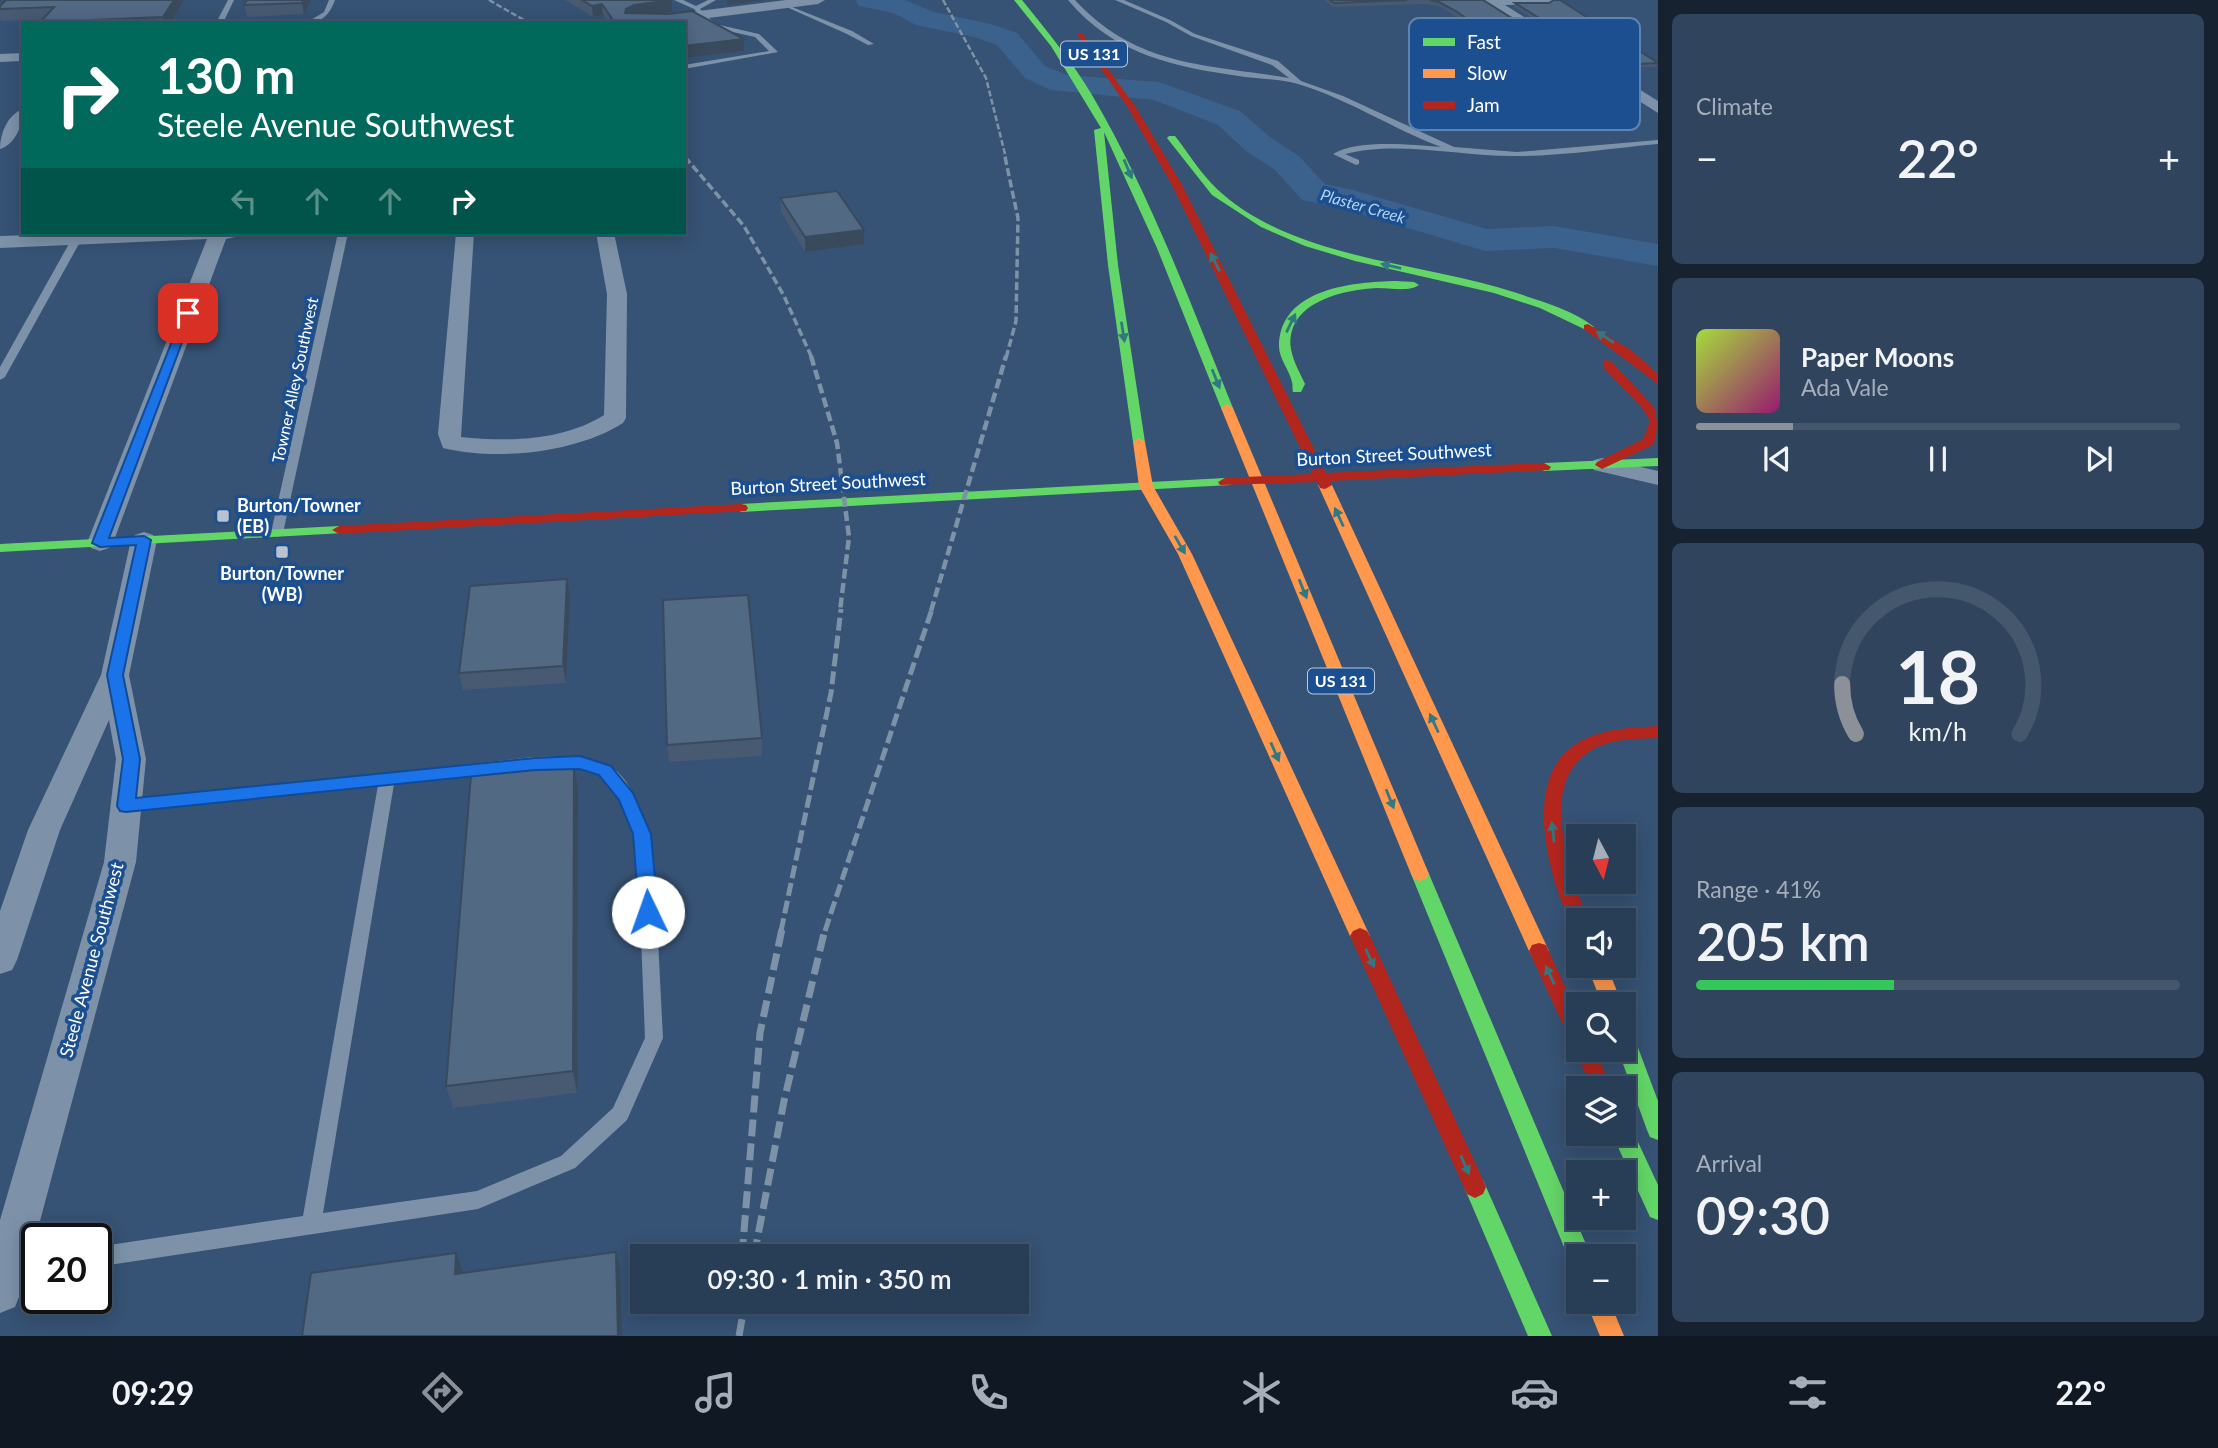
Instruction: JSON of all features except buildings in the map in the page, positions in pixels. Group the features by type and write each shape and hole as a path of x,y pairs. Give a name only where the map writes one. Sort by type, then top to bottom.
{"main road":[{"name":"US 131","path":"1018,0 1062,52 1097,106 1121,153 1574,1244"},
{"name":"US 131","path":"1070,25 1115,82 1189,209 1290,410 1566,1011"},
{"path":"1097,106 1113,265 1146,486 1185,554 1503,1248 1540,1336"},
{"path":"1135,114 1171,136 1203,179 1223,199 1273,230 1331,252 1481,285 1532,300 1601,334 1658,380"},
{"path":"1290,410 1299,384 1287,355 1286,331 1294,314 1303,306 1326,295 1366,286 1407,285 1466,291 1517,305 1567,329 1593,350 1648,407 1656,421 1653,436 1638,449 1602,465"},
{"name":"Burton Street Southwest","path":"0,548 1195,483 1658,462"},
{"path":"1575,908 1552,833 1551,806 1557,783 1577,752 1591,742 1624,732 1658,732"},
{"path":"1633,1062 1658,1130"},
{"path":"1629,1146 1658,1209"},
{"path":"1603,1314 1612,1336"}],"street":[{"path":"646,21 698,12 818,0"},
{"path":"1489,1 1548,0"},
{"path":"1489,1 1516,18"},
{"path":"0,58 21,57"},
{"path":"1640,97 1658,108"},
{"path":"0,144 21,117"},
{"path":"0,242 125,235"},
{"path":"100,543 217,235"},
{"path":"465,235 449,433 452,443 476,446 574,439 602,429 615,418 617,294 605,235"},
{"path":"1602,465 1658,478"},
{"name":"Steele Avenue Southwest","path":"14,1276 120,862 131,759 115,675 144,540"},
{"path":"0,960 44,831 115,675"}],"lane":[{"path":"220,21 231,0"},
{"path":"313,21 327,13 332,0"},
{"path":"677,0 698,12 713,26 757,34 774,52 686,67"},
{"path":"698,12 713,0"},
{"path":"1071,0 1107,35 1126,47 1203,68 1299,82 1360,106 1409,130"},
{"path":"1118,0 1168,21 1193,35 1275,63 1299,82"},
{"path":"784,4 849,30 870,44"},
{"path":"1409,130 1450,147"},
{"path":"1356,162 1337,154 1355,149 1450,147 1517,153 1658,142"},
{"name":"Towner Alley Southwest","path":"277,533 344,235"},
{"path":"0,377 78,236"},
{"path":"112,1254 478,1200 568,1162 620,1114 654,1038 646,861 642,834 627,798 605,771 580,763 535,764 126,806"},
{"path":"311,1226 387,779"}],"waterway":[{"name":"Plaster Creek","path":"868,0 901,7 926,19 981,30 1007,39 1035,72 1061,84 1159,91 1229,118 1258,144 1287,163 1314,193 1341,197 1485,240 1554,237 1658,255"}],"railway":[{"path":"489,0 526,21"},
{"path":"943,0 986,78 1006,158"},
{"path":"1005,157 1018,218 1016,321 1006,358"},
{"path":"686,158 744,226 784,296 812,358"},
{"path":"811,356 837,443 849,537 840,611"},
{"path":"931,611 1006,356"},
{"path":"781,931 831,693 841,609"},
{"path":"825,931 932,609"},
{"path":"743,1244 760,1033 782,929"},
{"path":"756,1244 784,1101 825,929"},
{"path":"739,1336 743,1314"}],"traffic: fast":[{"path":"1018,0 1054,45 1086,93 1114,143 1162,248 1227,408"},
{"path":"1099,130 1113,265 1139,442"},
{"path":"1172,138 1215,193 1264,225 1309,244 1355,258 1498,291 1544,306 1588,327"},
{"path":"1297,389 1299,384 1288,359 1285,343 1289,324 1300,309 1316,299 1355,287 1414,285"},
{"path":"1544,467 1658,462"},
{"path":"741,508 1225,482"},
{"path":"0,548 339,530"},
{"path":"1420,874 1574,1244"},
{"path":"1633,1062 1658,1130"},
{"path":"1629,1146 1658,1209"},
{"path":"1475,1187 1540,1336"}],"traffic: slow":[{"path":"1227,408 1420,874"},
{"path":"1139,442 1146,486 1185,554 1360,936"},
{"path":"1325,485 1539,951"},
{"path":"1602,978 1607,992"},
{"path":"1603,1314 1612,1336"}],"traffic: jam":[{"path":"1079,35 1131,106 1176,183 1325,485"},
{"path":"1588,327 1627,353 1658,380"},
{"path":"1602,465 1648,442 1653,436 1656,421 1648,407 1607,364"},
{"path":"1225,482 1544,467"},
{"path":"339,530 741,508"},
{"path":"1574,908 1557,853 1552,821 1554,791 1564,766 1584,747 1615,735 1658,732"},
{"path":"1360,936 1475,1187"},
{"path":"1539,951 1566,1010"},
{"path":"1590,1062 1597,1076"}],"place":[{"name":"Burton/Towner (EB)","path":"223,516"},
{"name":"Burton/Towner (WB)","path":"282,552"}],"route":[{"path":"188,313 100,543 144,540 115,675 131,759 126,806 535,764 580,763 605,771 627,798 642,834 648,912"}]}
